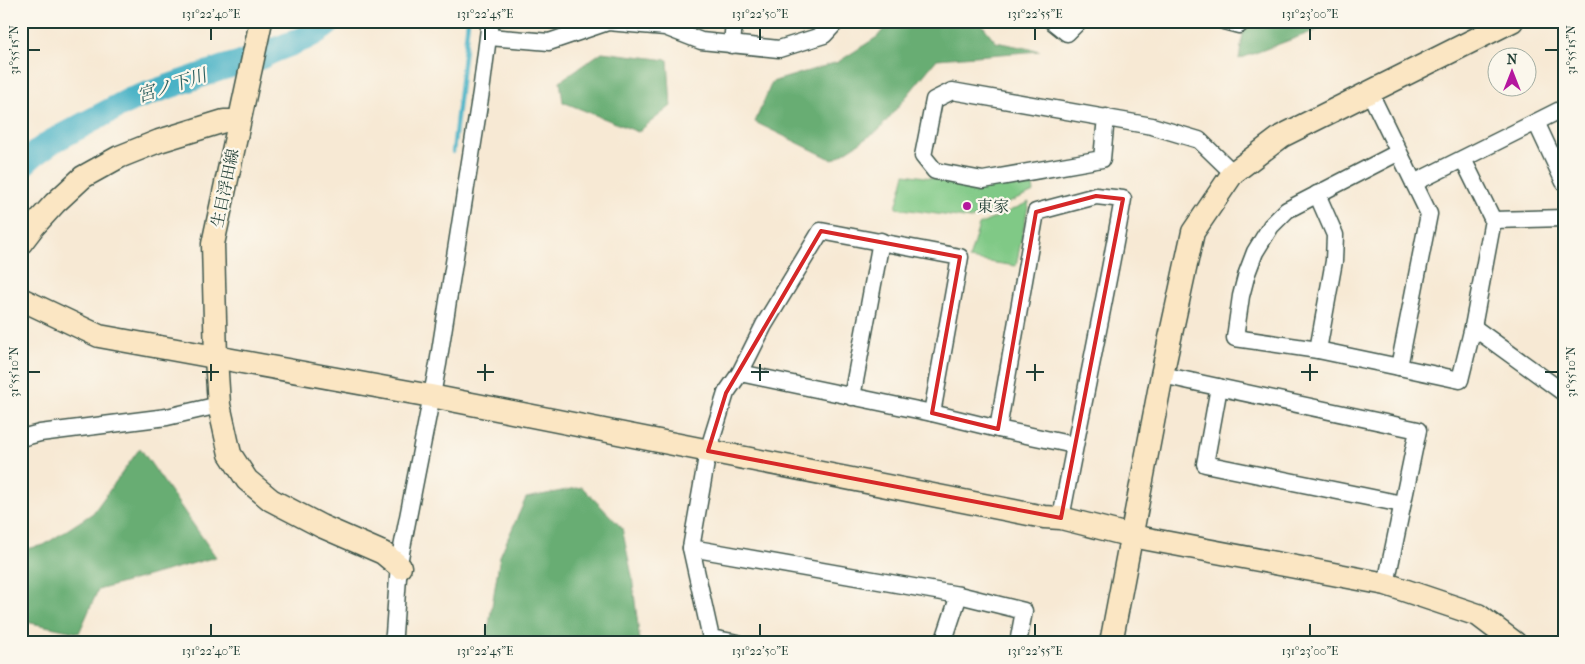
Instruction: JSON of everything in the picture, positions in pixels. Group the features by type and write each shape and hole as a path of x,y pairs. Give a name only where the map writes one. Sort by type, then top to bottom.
{"street":[{"path":"732,45 734,21"},
{"path":"392,643 399,563 438,364 490,29 549,42 608,22 665,27 701,41 779,49 824,35 836,21"},
{"path":"1052,21 1067,33 1078,21"},
{"path":"1224,21 1239,25 1243,21"},
{"path":"1111,643 1162,375 1193,232 1233,173 1282,136 1512,21"},
{"name":"生目浮田線","path":"259,27 213,244 219,404 230,454 247,480 271,500 321,526 384,553 400,567"},
{"path":"1106,117 1102,159 983,180 935,171 923,156 934,100 952,91 1106,117 1152,126 1199,140 1233,173"},
{"path":"1370,93 1430,214 1399,367"},
{"path":"1414,183 1564,108"},
{"path":"21,244 44,215 83,177 119,157 159,141 224,121 238,121"},
{"path":"1536,122 1564,182"},
{"path":"1399,152 1287,210 1271,226 1255,252 1240,296 1235,338 1318,350 1460,380 1473,327 1493,220 1464,159"},
{"path":"1317,194 1335,235 1334,261 1318,350"},
{"path":"998,429 1036,212 1096,196 1124,200 1061,518"},
{"path":"1493,220 1564,218"},
{"path":"738,643 711,638 691,548 708,451 726,393 740,372 764,325 821,231 881,241 960,258 932,413"},
{"path":"852,397 881,241"},
{"path":"21,299 99,336 431,396 1061,518 1132,536 1386,584 1478,615 1515,643"},
{"path":"1473,327 1564,393"},
{"path":"740,372 1074,445"},
{"path":"1162,375 1418,430 1386,584"},
{"path":"1219,387 1204,464 1402,504"},
{"path":"21,438 40,433 167,417 219,404"},
{"path":"691,548 959,595 1024,611 1018,643"},
{"path":"943,643 959,595"}],"highlighted area":[{"path":"1096,196 1123,199 1061,518 708,451 726,393 821,231 960,257 932,413 998,429 1036,212"}],"green space":[{"path":"891,21 979,21 996,42 1040,51 937,59 879,130 833,160 755,122 772,82 838,62 877,37"},
{"path":"1245,21 1341,21 1239,59"},
{"path":"602,52 668,60 671,106 638,132 563,102 560,81"},
{"path":"905,174 983,186 1032,179 1034,192 971,219 896,208"},
{"path":"1029,202 1016,266 969,259 979,225"},
{"path":"140,448 216,557 98,590 79,633 21,621 21,550 44,545 93,513"},
{"path":"582,487 622,528 632,576 640,643 486,643 500,556 526,498"}],"waterway":[{"name":"宮ノ下川","path":"21,166 51,142 130,100 222,68 261,57 309,36 331,21"},
{"path":"453,152 468,21"}],"place":[{"name":"東家","path":"967,206"}]}
